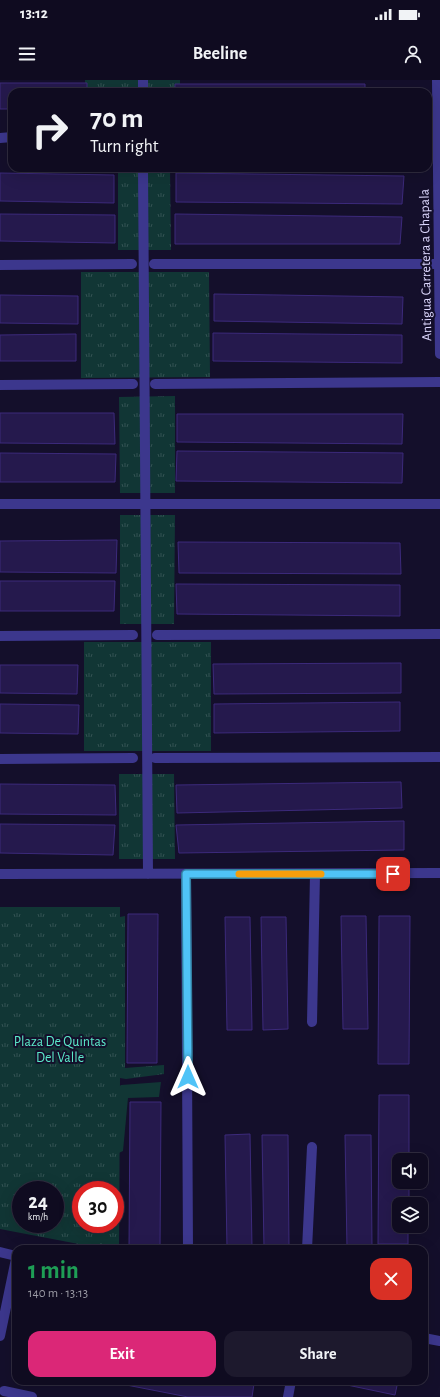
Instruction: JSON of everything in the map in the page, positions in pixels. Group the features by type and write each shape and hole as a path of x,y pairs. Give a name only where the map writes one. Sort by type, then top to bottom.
{"street":[{"name":"Antigua Carretera a Chapala","path":"437,80 433,137 439,264 440,354"},
{"path":"143,172 148,874"},
{"path":"0,265 132,264"},
{"path":"154,264 439,264"},
{"path":"155,384 440,382"},
{"path":"0,385 133,384"},
{"path":"0,504 440,504"},
{"path":"157,635 440,634"},
{"path":"0,636 133,635"},
{"path":"155,758 440,757"},
{"path":"0,759 133,758"},
{"path":"0,874 440,873"},
{"path":"186,874 188,1245"},
{"path":"312,1022 314,874"},
{"path":"307,1245 312,1147"},
{"path":"0,1252 12,1256"},
{"path":"0,1336 12,1277"},
{"path":"428,1339 440,1341"},
{"path":"288,1397 290,1385"},
{"path":"4,1391 32,1397"}],"green space":[{"path":"85,80 180,80 180,88 85,88"},
{"path":"118,172 170,172 171,250 118,250"},
{"path":"81,272 209,272 210,377 81,378"},
{"path":"175,396 175,493 120,493 119,397"},
{"path":"120,515 175,515 174,624 120,624"},
{"path":"84,642 211,642 211,751 84,751"},
{"path":"119,774 174,774 175,859 119,859"},
{"name":"Plaza De Quintas Del Valle","path":"0,907 120,907 120,917 125,916 125,1068 164,1065 164,1074 126,1079 120,1078 119,1181 72,1181 72,1233 119,1233 119,1245 84,1245 21,1233 64,1233 64,1181 12,1181 12,1231 0,1229"},
{"path":"161,1082 159,1097 128,1098 123,1151 104,1160 112,1093 121,1085"}],"building":[{"path":"0,83 87,83 87,88 8,88 8,109 0,109"},
{"path":"175,84 365,84 365,88 175,88"},
{"path":"0,173 114,175 114,203 0,201"},
{"path":"176,173 404,176 402,204 176,202"},
{"path":"0,214 115,215 115,243 0,241"},
{"path":"175,214 402,217 400,244 175,244"},
{"path":"214,294 403,297 402,324 214,321"},
{"path":"0,295 78,296 78,324 0,323"},
{"path":"213,333 402,335 402,363 213,361"},
{"path":"76,334 76,361 0,361 0,335"},
{"path":"0,413 114,413 115,444 0,443"},
{"path":"177,414 403,414 402,444 177,442"},
{"path":"177,451 403,453 402,483 176,481"},
{"path":"0,453 116,454 115,482 0,482"},
{"path":"117,540 116,573 0,572 0,541"},
{"path":"178,542 400,543 401,574 179,573"},
{"path":"0,581 115,581 114,611 0,611"},
{"path":"176,584 400,585 400,616 177,614"},
{"path":"401,663 401,693 214,694 213,664"},
{"path":"0,665 78,665 77,694 0,693"},
{"path":"400,702 400,731 214,733 214,704"},
{"path":"0,704 79,705 78,734 0,733"},
{"path":"401,782 402,808 177,813 176,785"},
{"path":"0,784 115,785 116,815 0,814"},
{"path":"404,821 404,850 179,853 176,825"},
{"path":"0,824 115,825 113,855 0,853"},
{"path":"128,914 158,914 157,1063 127,1063"},
{"path":"341,916 366,916 368,1029 343,1029"},
{"path":"379,916 410,916 409,1064 378,1064"},
{"path":"225,917 250,917 252,1030 227,1030"},
{"path":"261,917 286,917 288,1029 263,1030"},
{"path":"379,1095 409,1095 409,1153 392,1153 392,1189 409,1189 409,1197 392,1197 392,1233 408,1233 408,1244 378,1244"},
{"path":"130,1102 161,1102 160,1245 129,1245"},
{"path":"250,1134 252,1245 227,1245 225,1135"},
{"path":"262,1135 288,1135 289,1245 264,1245"},
{"path":"345,1135 371,1135 372,1245 347,1245"},
{"path":"126,1385 254,1385 252,1397 188,1397"},
{"path":"347,1385 397,1385 395,1395"}],"slow traffic":[{"path":"239,874 321,874"}],"route":[{"path":"188,1077 186,874 393,874"}]}
